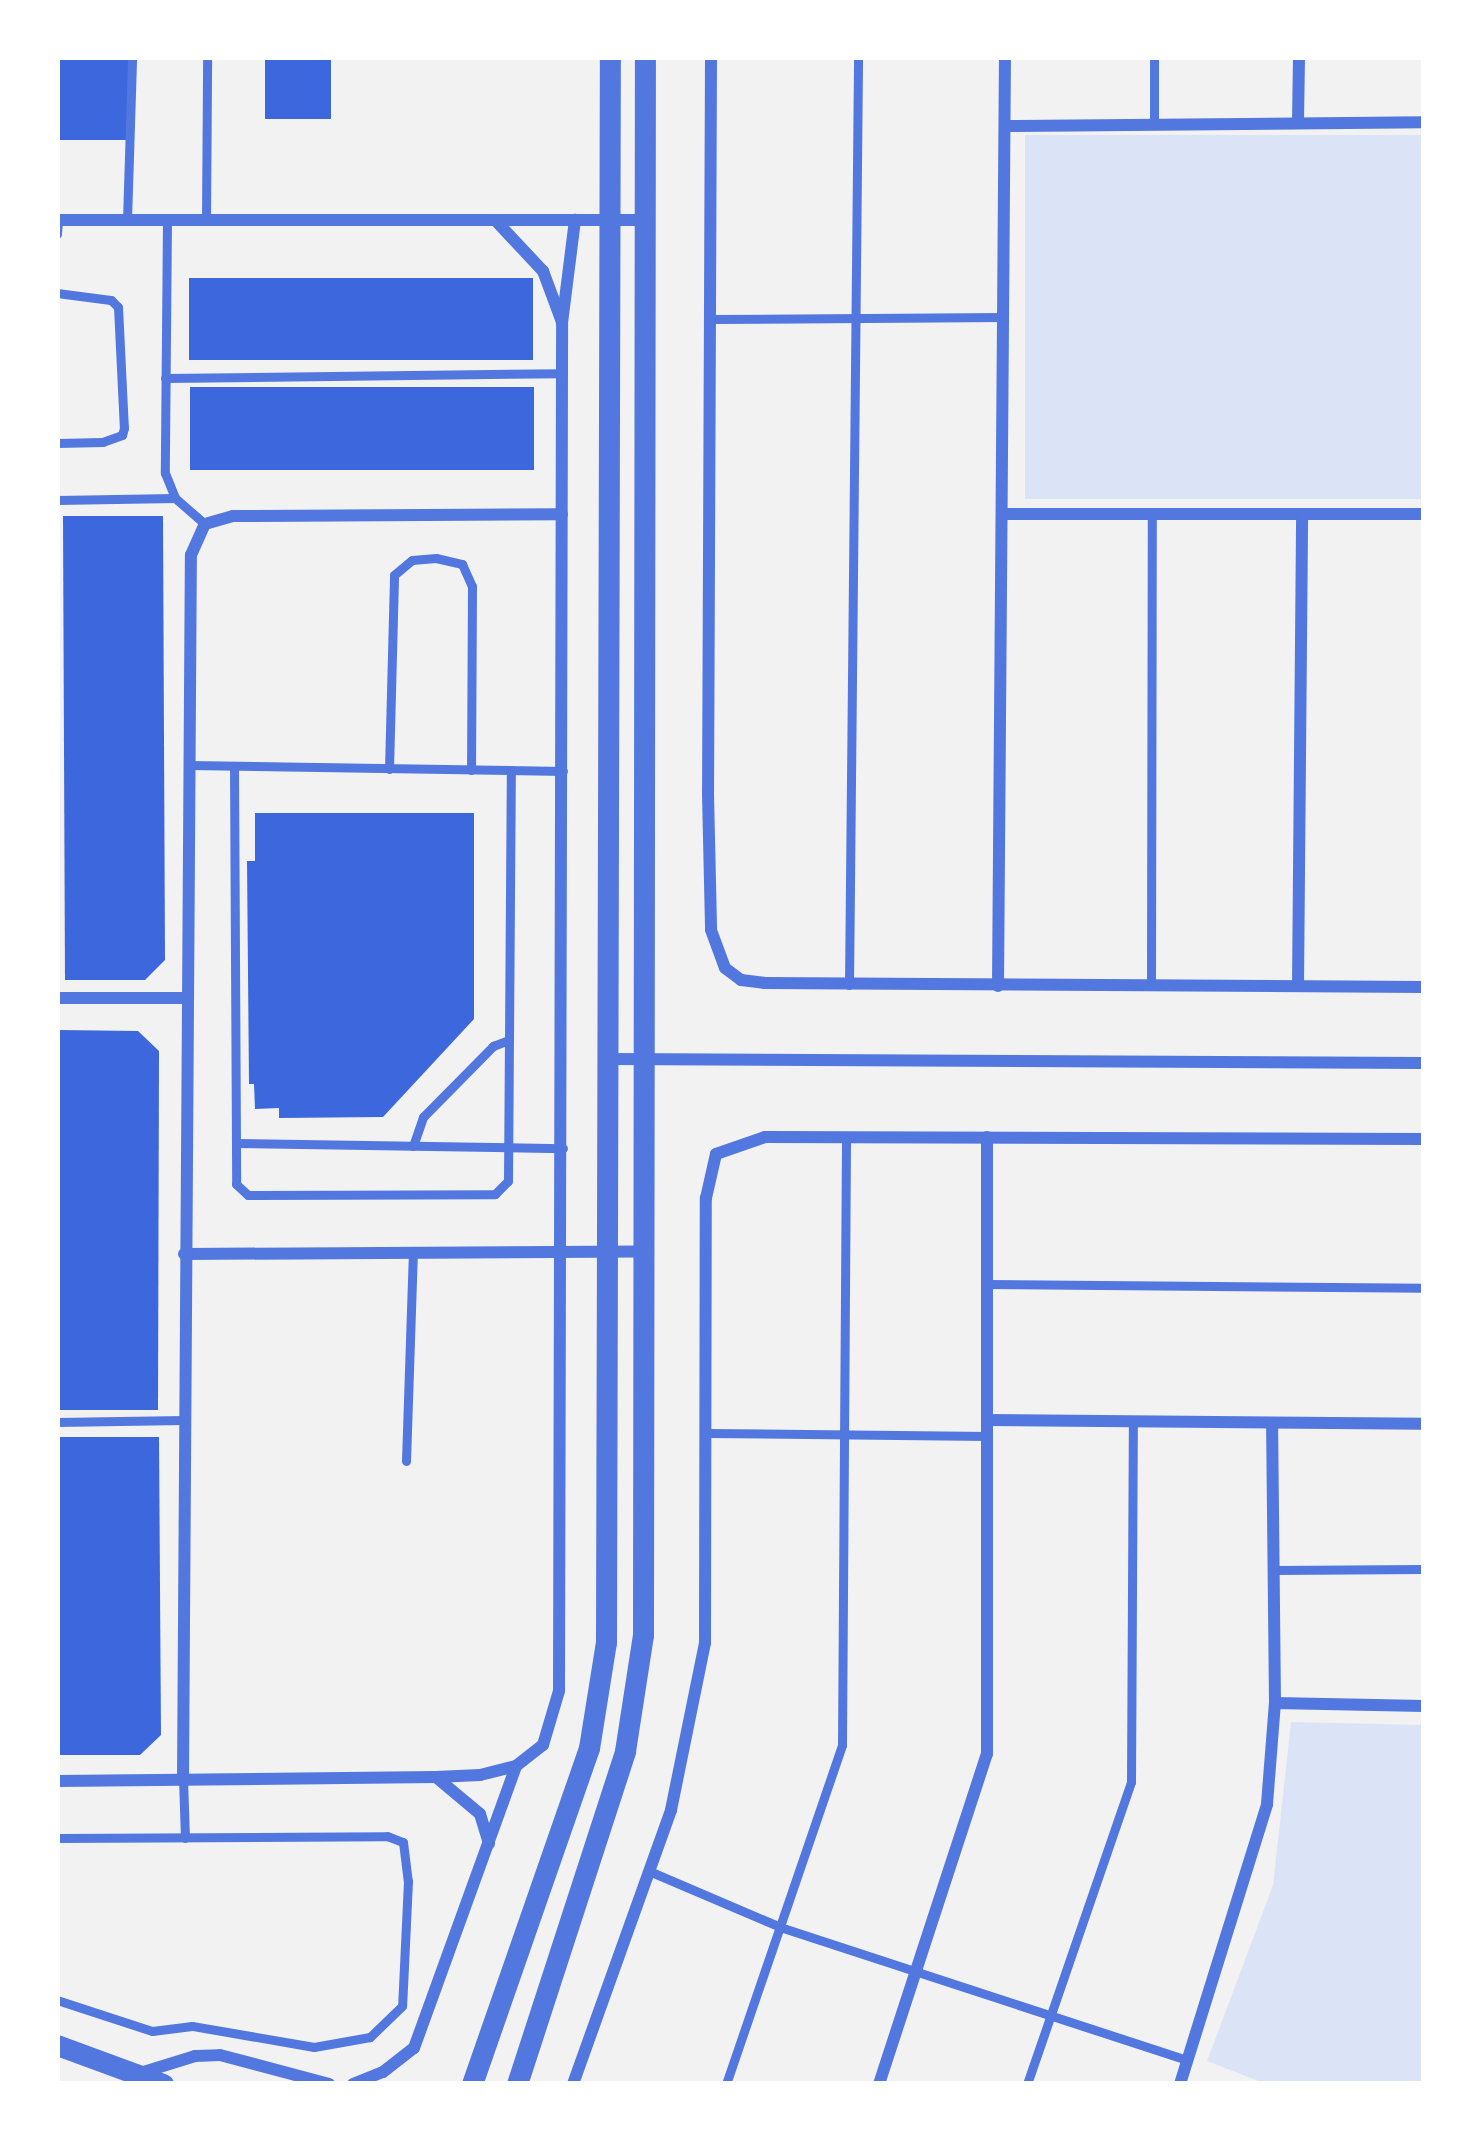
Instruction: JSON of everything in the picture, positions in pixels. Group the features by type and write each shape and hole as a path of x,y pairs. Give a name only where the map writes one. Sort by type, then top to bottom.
{"street":[{"path":"472,2084 589,1748 599,1694 608,1583 610,57"},
{"path":"517,2084 614,1790 637,1699 643,1635 645,57"},
{"path":"711,57 711,930 725,968 741,980 849,985 1424,987"},
{"path":"998,986 1005,57"},
{"path":"1298,121 1299,57"},
{"path":"1005,125 1424,122"},
{"path":"58,220 646,220"},
{"path":"495,220 543,271 562,323"},
{"path":"57,1781 480,1775 516,1766 543,1745 561,1671 562,323 575,220"},
{"path":"184,1778 184,998 191,554 205,524 233,516 562,514"},
{"path":"1002,514 1424,514"},
{"path":"1298,986 1302,514"},
{"path":"57,998 184,998"},
{"path":"608,1059 1424,1063"},
{"path":"573,2084 680,1774 705,1643 706,1198 716,1154 765,1136 1424,1139"},
{"path":"879,2084 987,1754 987,1137"},
{"path":"184,1254 640,1252"},
{"path":"987,1420 1424,1424"},
{"path":"1185,2083 1188,2060 1267,1804 1275,1703 1272,1423"},
{"path":"1275,1703 1424,1706"},
{"path":"353,2084 383,2072 414,2048 516,1766"},
{"path":"436,1777 480,1814 490,1847"},
{"path":"57,2045 164,2084"},
{"path":"136,2074 220,2055 329,2084"}],"lane":[{"path":"127,220 132,57"},
{"path":"206,220 207,57"},
{"path":"849,985 858,57"},
{"path":"1154,57 1154,124"},
{"path":"57,234 58,220"},
{"path":"167,220 165,473 175,498 205,524"},
{"path":"57,293 111,300 118,307 124,428 122,435 103,442 57,443"},
{"path":"712,320 1004,317"},
{"path":"166,378 562,373"},
{"path":"57,500 175,498"},
{"path":"1151,514 1151,986"},
{"path":"389,769 394,575 412,560 436,558 462,564 472,586 470,770"},
{"path":"188,765 563,771"},
{"path":"234,766 236,1184 248,1195 495,1194 508,1181 511,770"},
{"path":"413,1146 423,1117 493,1046 509,1040"},
{"path":"726,2084 842,1744 848,1434 846,1137"},
{"path":"236,1143 563,1148"},
{"path":"406,1461 413,1253"},
{"path":"987,1284 1424,1288"},
{"path":"57,1422 184,1420"},
{"path":"1028,2084 1131,1782 1133,1420"},
{"path":"708,1432 988,1436"},
{"path":"1274,1570 1424,1569"},
{"path":"184,1778 185,1838"},
{"path":"57,1838 387,1836 403,1841 408,1881 402,2006 370,2037 314,2047 192,2026 152,2030 57,2000"},
{"path":"649,1871 780,1927 1188,2060"}],"shaded area":[{"path":"1025,135 1424,135 1424,499 1025,499"},
{"path":"1291,1722 1424,1725 1424,2084 1266,2084 1207,2061 1273,1885"}],"building":[{"path":"57,57 128,57 128,140 57,140"},
{"path":"265,57 331,57 331,119 265,119"},
{"path":"189,278 533,278 533,360 189,360"},
{"path":"190,387 534,387 534,470 190,470"},
{"path":"63,516 163,516 165,960 145,980 65,980"},
{"path":"255,813 474,813 474,1019 383,1117 279,1118 279,1108 255,1109 254,1084 249,1084 247,861 255,861"},
{"path":"59,1030 138,1031 159,1051 158,1410 59,1410"},
{"path":"58,1437 159,1437 161,1735 140,1755 60,1755"}]}
